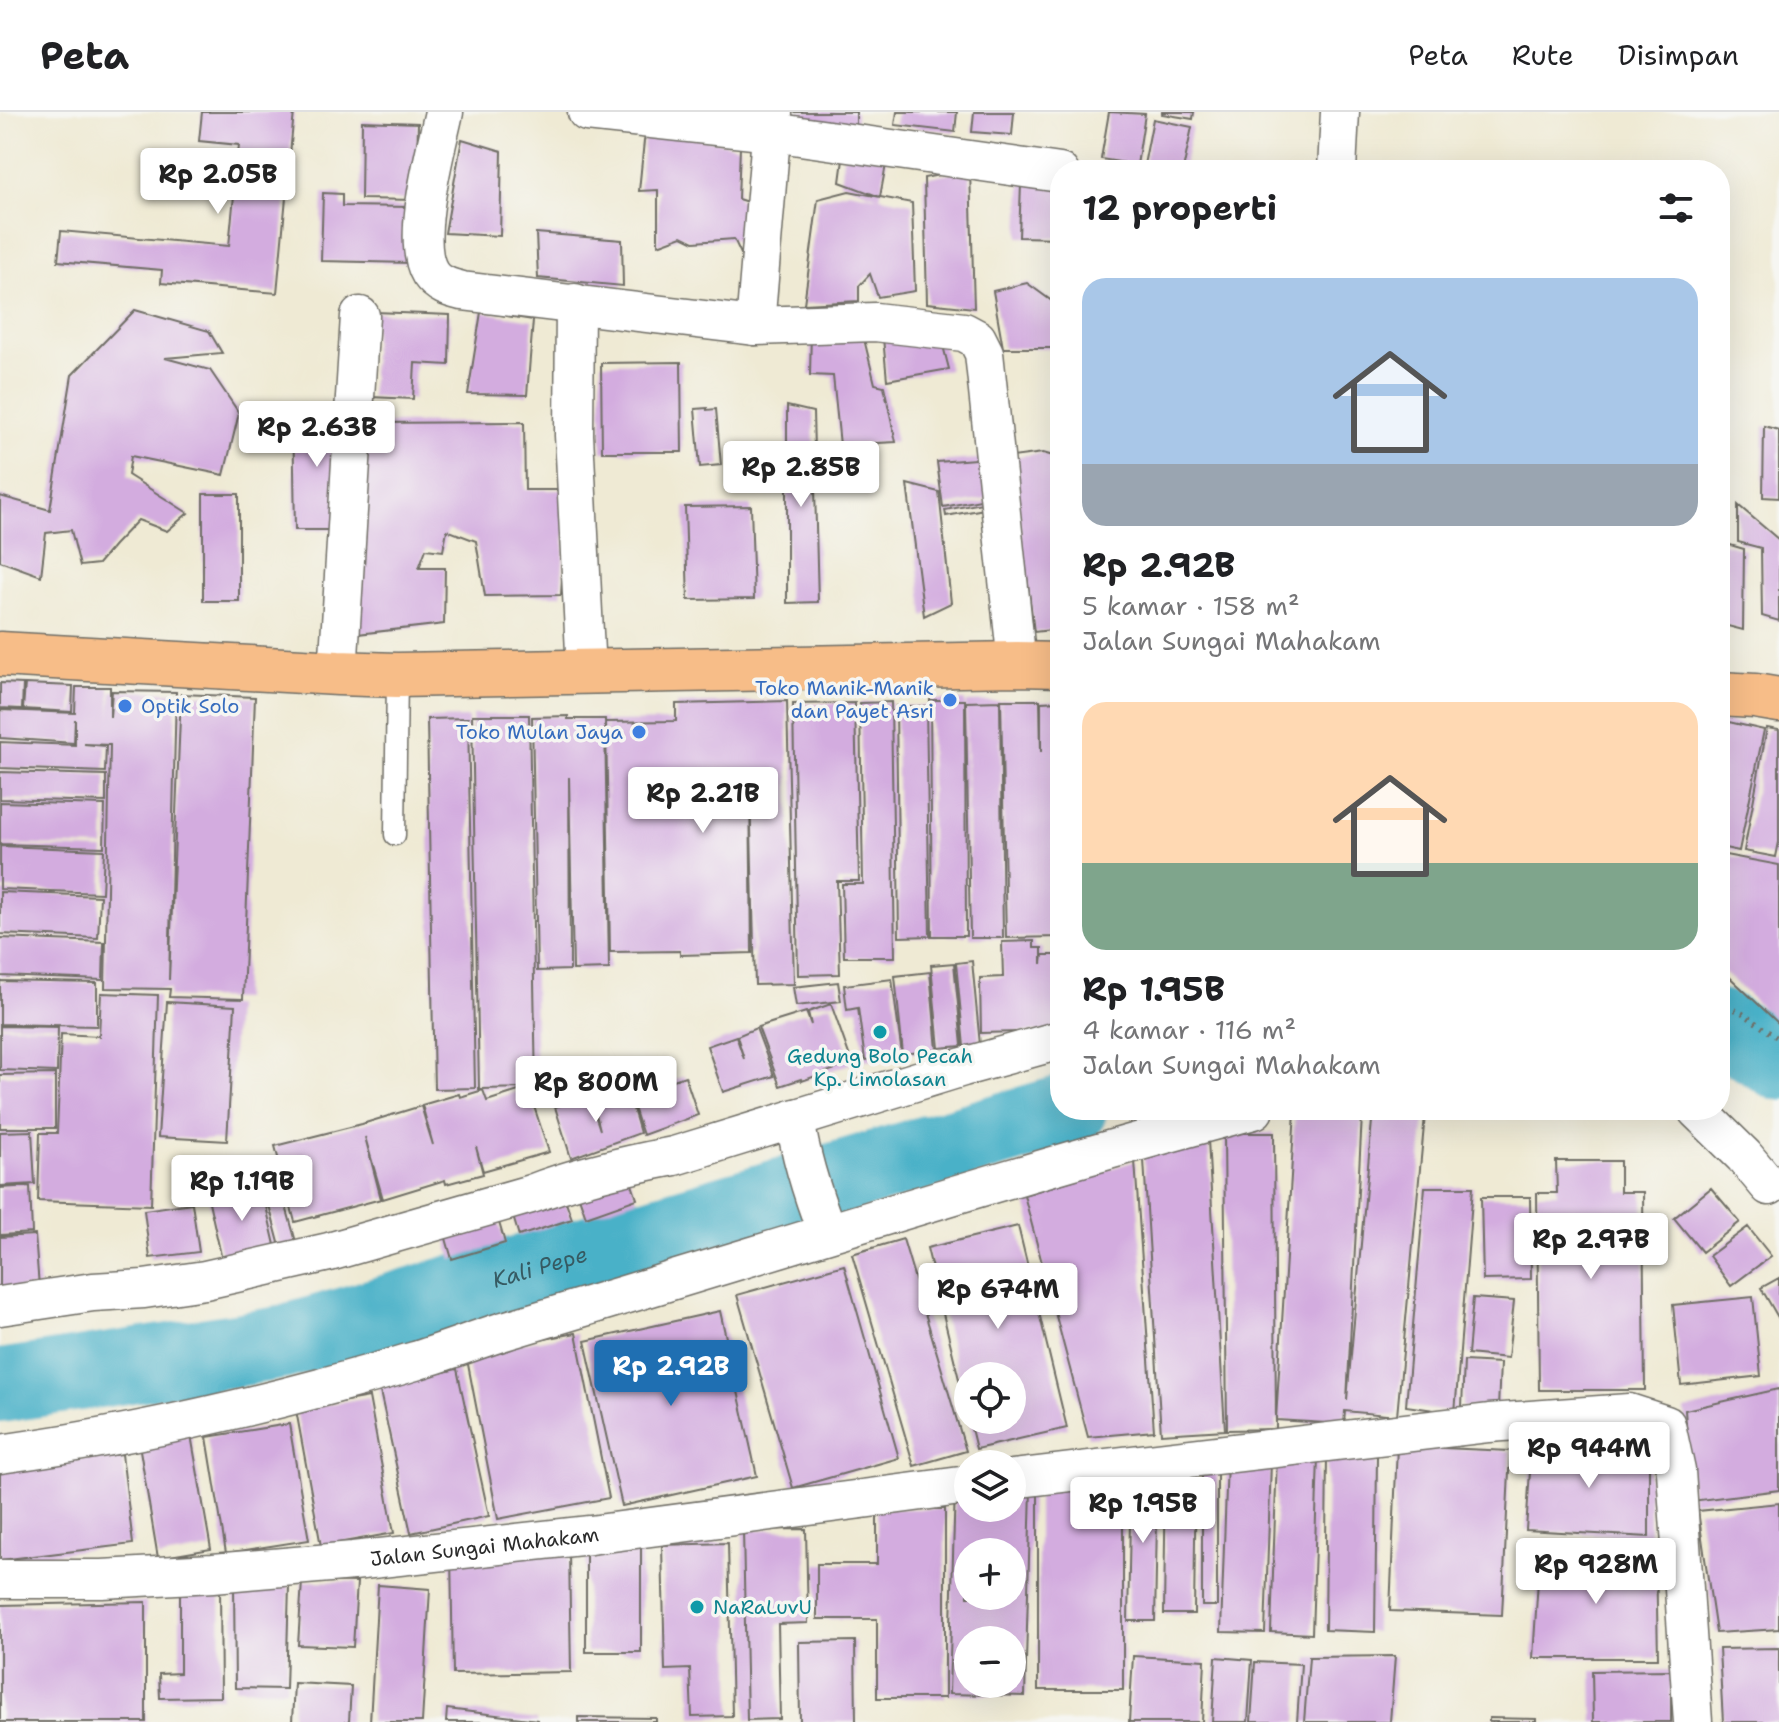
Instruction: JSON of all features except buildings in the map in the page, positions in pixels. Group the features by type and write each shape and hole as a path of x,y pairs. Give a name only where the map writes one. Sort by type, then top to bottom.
{"main road":[{"path":"0,654 397,675 1050,665"},
{"path":"1730,695 1779,700"}],"street":[{"path":"444,112 422,221 429,271 437,282 448,288 755,326 875,322 964,332 977,339 984,353 1017,664"},
{"path":"587,112 773,122 1050,171"},
{"path":"1338,160 1340,112"},
{"path":"755,326 773,122"},
{"path":"575,303 574,435 586,672"},
{"path":"338,673 360,316"},
{"path":"0,1306 205,1280 329,1252 531,1194 559,1183 796,1127 837,1107 1050,1043"},
{"path":"0,1454 117,1435 298,1394 416,1361 511,1328 690,1276 823,1221 985,1184 1218,1120"},
{"path":"1707,1120 1769,1186"},
{"path":"796,1127 823,1221"},
{"path":"1026,1477 1489,1423 1629,1413 1666,1425 1676,1471 1693,1722"},
{"name":"Jalan Sungai Mahakam","path":"0,1579 102,1579 353,1561 590,1535 954,1487"}],"lane":[{"path":"395,835 397,675"}],"path":[{"path":"1730,1008 1779,1039"}],"waterway":[{"name":"Kali Pepe","path":"1730,1032 1779,1063"},
{"name":"Kali Pepe","path":"0,1386 281,1343 1050,1116"}],"place":[{"name":"Toko Manik-Manik dan Payet Asri","path":"950,700"},
{"name":"Optik Solo","path":"125,706"},
{"name":"Toko Mulan Jaya","path":"639,732"},
{"name":"Gedung Bolo Pecah Kp. Limolasan","path":"880,1032"},
{"name":"NaRaLuvU","path":"697,1607"}]}
